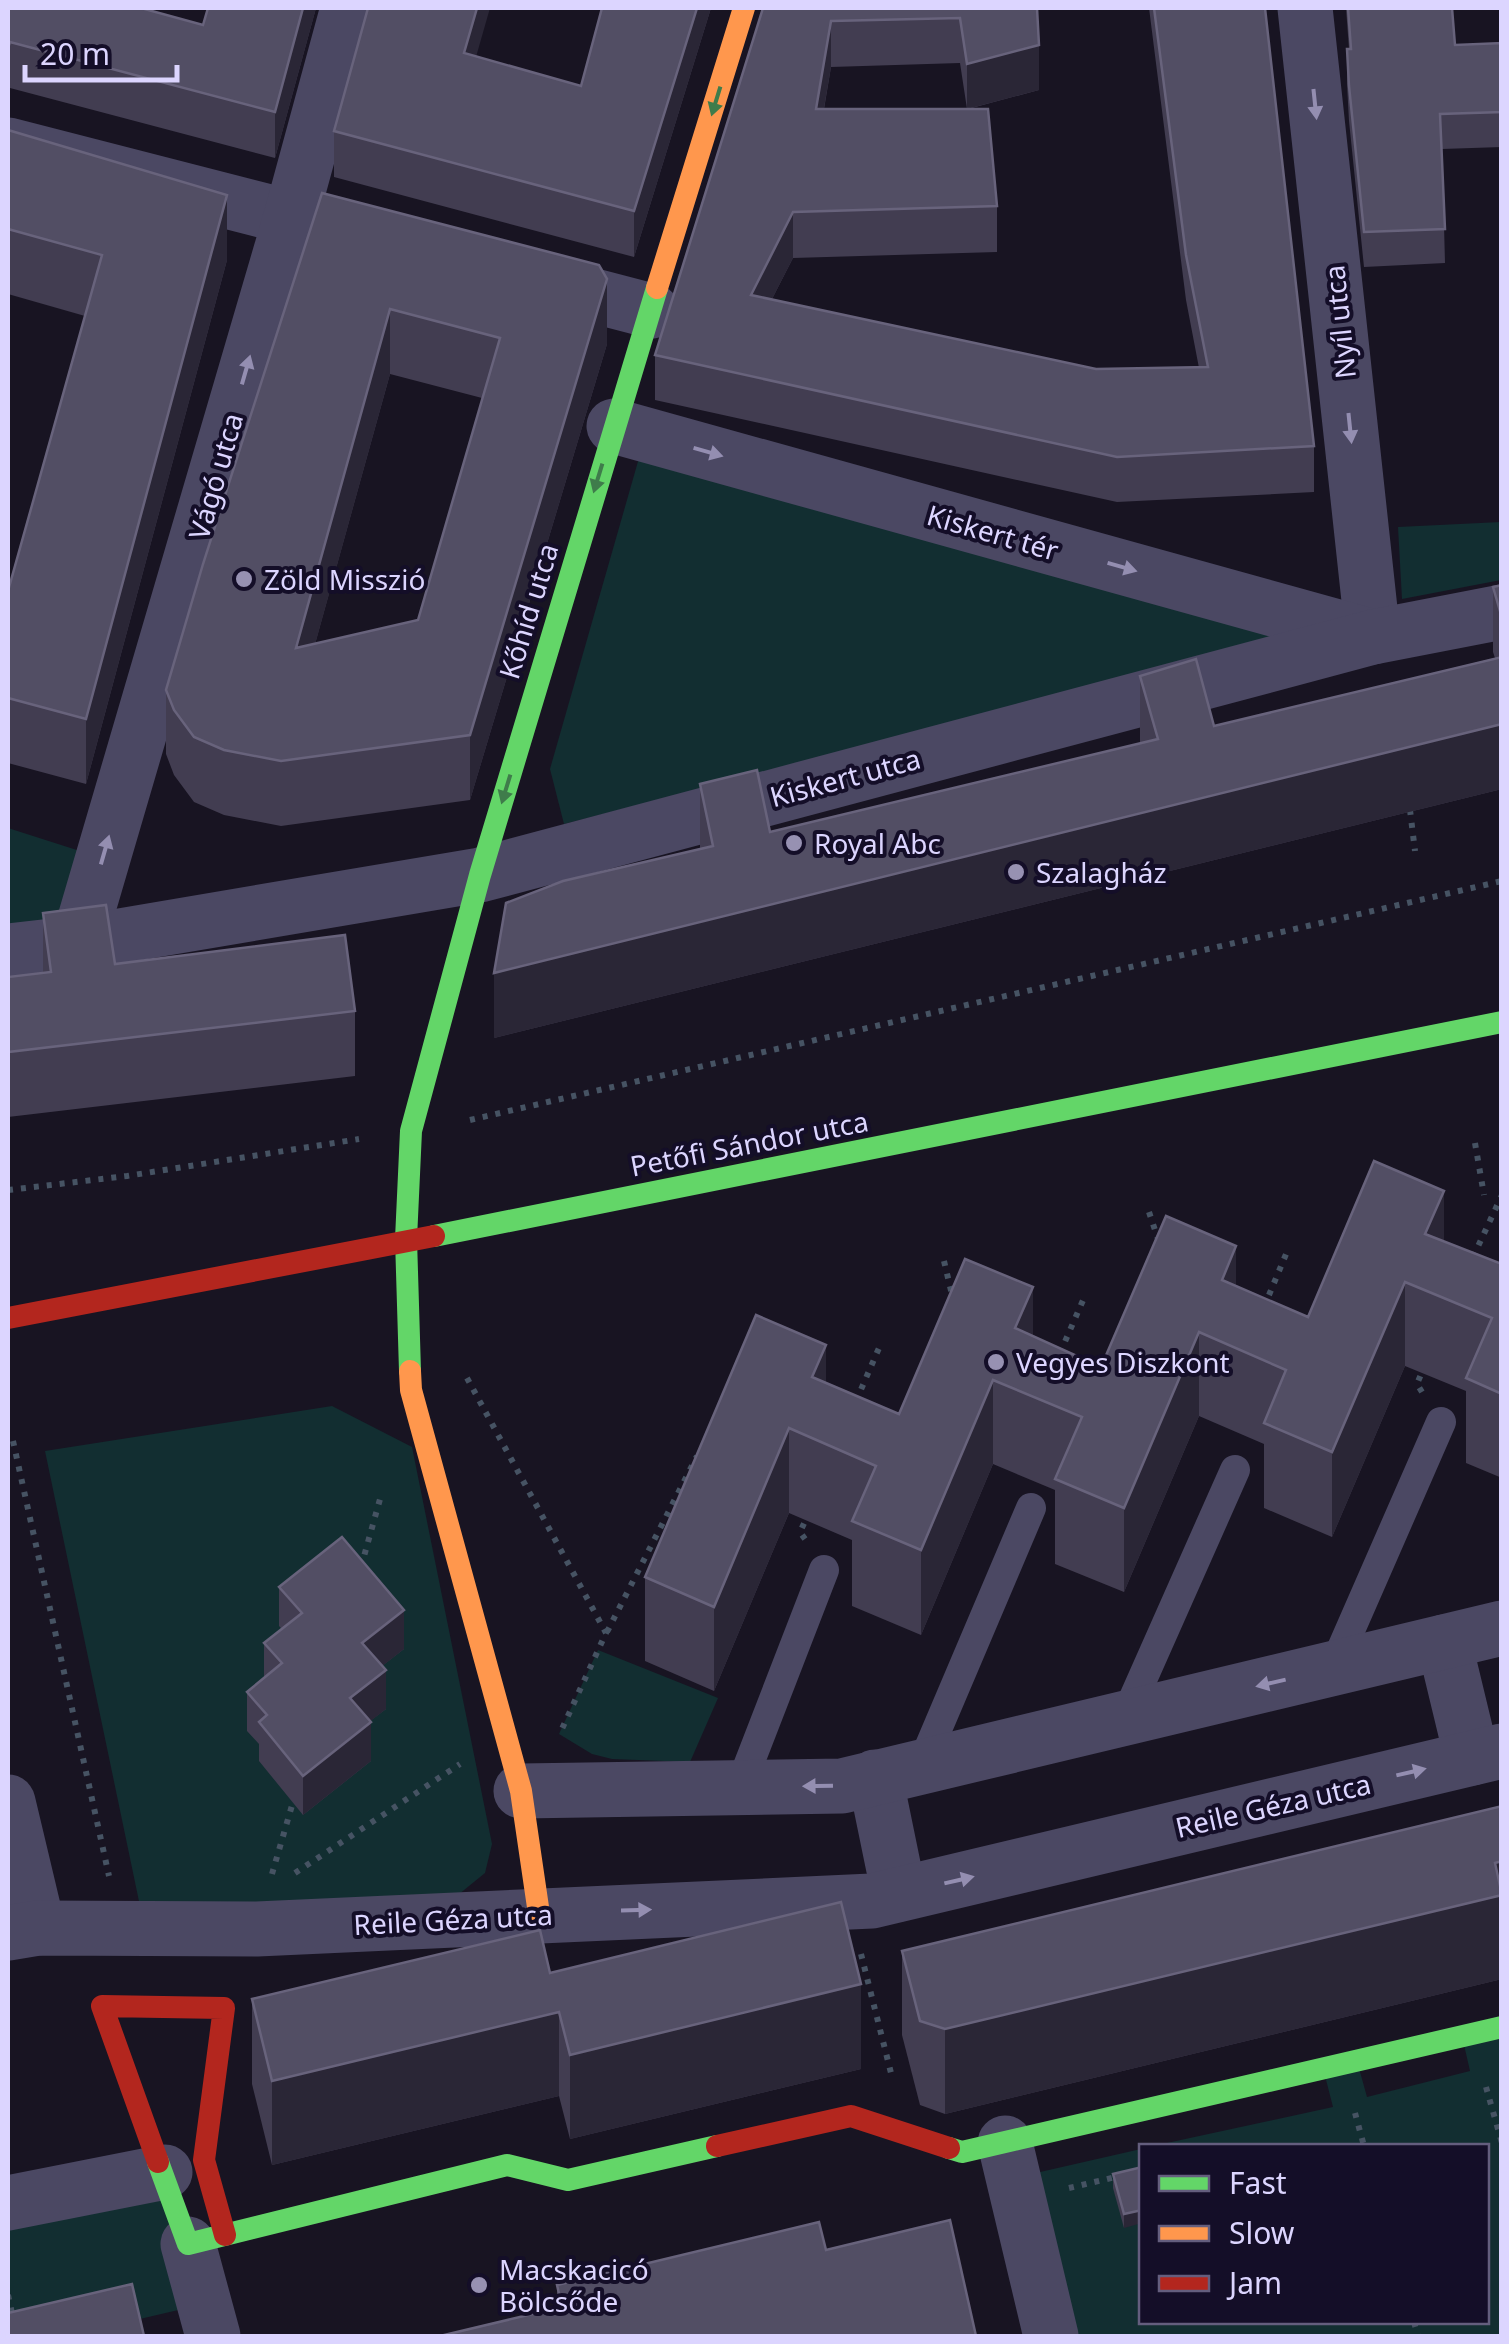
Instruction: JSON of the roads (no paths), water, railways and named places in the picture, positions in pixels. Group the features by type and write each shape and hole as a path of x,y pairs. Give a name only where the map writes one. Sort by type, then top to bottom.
{"street":[{"name":"Vágó utca","path":"78,943 291,217 348,8"},
{"name":"Kőhíd utca","path":"539,1914 521,1791 411,1390 406,1239 411,1131 480,874 744,8"},
{"name":"Nyíl utca","path":"1305,8 1373,637"},
{"path":"8,145 367,237"},
{"path":"481,266 652,311"},
{"name":"Kiskert tér","path":"614,426 1373,637"},
{"name":"Kiskert utca","path":"8,951 78,943 480,874 1373,637 1502,612"},
{"name":"Petőfi Sándor utca","path":"8,1318 1502,1022"},
{"path":"521,1791 842,1786 1502,1628"},
{"name":"Reile Géza utca","path":"23,1931 257,1929 872,1900 1487,1754 1444,1642"},
{"path":"898,1772 898,1894"},
{"path":"8,1802 23,1931"},
{"path":"207,2240 165,2172 102,2006 224,2008 204,2160 212,2336"},
{"path":"207,2240 507,2165 568,2180 851,2116 962,2152 1502,2026"},
{"path":"1006,2143 1051,2336"},
{"path":"8,2203 165,2172"}],"lane":[{"path":"1333,1668 1442,1422"},
{"path":"1125,1718 1235,1470"},
{"path":"898,1772 1031,1508"},
{"path":"740,1788 824,1570"}],"place":[{"name":"Zöld Misszió","path":"244,579"},
{"name":"Royal Abc","path":"794,843"},
{"name":"Szalagház","path":"1016,872"},
{"name":"Vegyes Diszkont","path":"996,1362"},
{"name":"Macskacicó Bölcsőde","path":"479,2285"}]}
